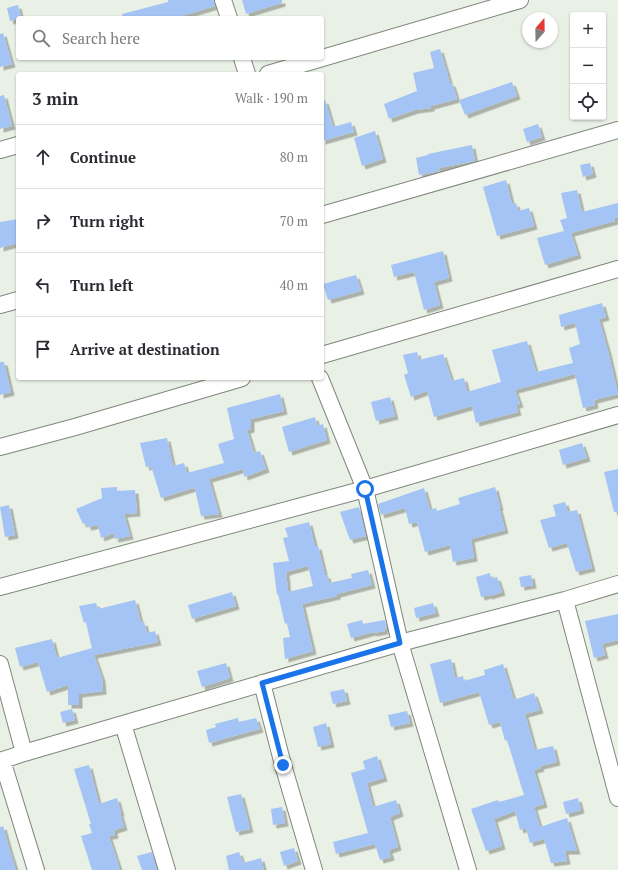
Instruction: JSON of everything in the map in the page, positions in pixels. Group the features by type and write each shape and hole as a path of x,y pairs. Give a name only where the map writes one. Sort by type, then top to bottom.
{"street":[{"path":"223,0 228,16"},
{"path":"324,57 517,0"},
{"path":"243,60 246,72"},
{"path":"275,72 315,60"},
{"path":"324,214 618,130"},
{"path":"0,150 16,146"},
{"path":"324,354 618,268"},
{"path":"0,306 16,301"},
{"path":"0,447 235,380"},
{"path":"321,380 365,489 400,643 468,870"},
{"path":"0,587 365,489 618,415"},
{"path":"36,870 1,760 400,643 565,600 618,584"},
{"path":"565,600 618,798"},
{"path":"0,664 24,753"},
{"path":"262,683 283,765 314,870"},
{"path":"123,724 167,870"}],"building":[{"path":"168,0 214,0 215,6 182,16 122,16 122,14 168,2"},
{"path":"242,0 282,0 282,3 246,14"},
{"path":"18,5 21,16 16,16 16,19 10,21 7,8"},
{"path":"3,33 12,64 0,67 0,34"},
{"path":"440,49 450,83 452,83 457,99 431,106 431,108 415,110 389,119 384,104 417,91 413,73 434,68 430,52"},
{"path":"512,82 517,96 465,115 459,100"},
{"path":"4,95 12,126 0,129 0,96"},
{"path":"324,100 333,127 351,122 354,132 324,140"},
{"path":"538,124 542,137 527,142 523,129"},
{"path":"375,131 383,159 362,166 354,138"},
{"path":"472,145 475,161 439,168 440,171 419,175 416,158"},
{"path":"590,163 593,174 583,177 580,165"},
{"path":"506,180 512,204 516,203 518,211 529,208 534,226 497,236 483,187"},
{"path":"577,190 582,212 618,203 618,217 614,218 615,221 571,233 578,255 545,265 537,238 564,231 560,220 567,218 561,193"},
{"path":"16,219 16,244 0,248 0,222"},
{"path":"443,251 449,278 434,282 440,305 424,310 414,272 394,277 391,265"},
{"path":"356,275 361,291 328,300 324,284"},
{"path":"602,303 606,317 599,319 618,394 594,400 595,405 583,408 575,374 515,390 520,404 516,405 518,412 476,423 472,406 434,417 427,391 411,397 404,375 408,373 403,355 417,352 419,360 443,354 452,381 464,378 467,392 501,382 492,350 527,341 536,372 573,363 569,348 580,344 575,323 561,327 559,315"},
{"path":"0,362 4,362 11,392 0,395"},
{"path":"280,394 284,411 251,419 251,429 247,430 254,453 260,451 266,469 244,477 243,469 209,479 219,514 201,516 195,489 193,488 161,498 151,466 146,467 140,443 167,438 173,466 184,463 187,473 224,463 218,444 234,439 227,408"},
{"path":"390,397 395,416 376,421 371,402"},
{"path":"315,417 317,426 323,424 327,440 289,452 282,427"},
{"path":"582,443 587,458 563,465 559,450"},
{"path":"618,469 618,512 614,512 604,472"},
{"path":"117,487 117,491 135,490 137,513 124,514 130,536 115,539 114,533 101,538 98,525 88,527 86,523 83,524 76,509 102,498 101,488"},
{"path":"495,487 505,530 471,539 474,558 453,562 450,545 425,552 417,522 409,524 405,508 381,515 378,504 424,488 430,510 436,508 437,511 460,504 458,498"},
{"path":"565,502 568,512 577,510 592,568 576,572 567,543 549,548 540,520 556,516 553,505"},
{"path":"9,505 15,535 5,537 0,507"},
{"path":"359,507 366,536 350,540 340,512"},
{"path":"309,522 315,546 318,546 325,575 327,575 329,583 352,578 351,574 368,570 372,585 337,594 337,596 302,604 313,651 285,659 283,638 290,637 287,623 285,624 278,594 277,595 273,563 289,561 283,538 288,537 285,528","holes":["308,566 313,586 288,592 286,572"]},
{"path":"490,573 491,579 497,577 502,592 481,597 476,577"},
{"path":"531,575 533,585 521,587 519,577"},
{"path":"232,592 236,606 192,619 188,605"},
{"path":"135,600 141,623 144,622 147,633 155,631 158,642 94,655 102,678 103,691 79,694 79,705 68,705 68,685 47,692 38,662 20,667 15,648 52,639 57,658 92,648 86,622 84,623 79,606 96,603 98,609"},
{"path":"433,603 436,613 416,618 414,608"},
{"path":"618,614 618,640 602,644 605,655 594,658 585,621"},
{"path":"362,620 363,624 385,620 387,628 384,629 385,631 373,632 351,638 347,624"},
{"path":"451,659 455,678 463,676 464,681 485,675 484,670 503,664 514,700 534,693 540,710 525,714 535,750 553,746 557,762 540,766 541,768 534,770 544,804 534,807 540,827 567,818 577,851 565,851 567,861 551,863 544,839 530,843 526,828 520,830 515,811 494,819 502,846 486,851 471,809 498,800 499,802 524,795 500,722 489,725 479,692 440,703 430,664"},
{"path":"226,663 230,678 202,687 197,671"},
{"path":"344,689 347,701 333,704 330,692"},
{"path":"72,709 75,720 63,723 60,712"},
{"path":"407,711 410,723 391,727 388,715"},
{"path":"238,718 239,722 256,718 260,729 209,743 206,730 216,727 215,724"},
{"path":"326,723 331,744 318,747 313,727"},
{"path":"377,756 384,778 367,783 373,807 396,800 400,813 390,817 398,847 389,850 391,857 380,860 375,844 336,854 333,842 368,833 351,773 365,769 363,761"},
{"path":"89,765 99,804 117,798 124,827 114,830 115,835 109,836 120,870 92,870 81,836 92,833 89,824 91,824 74,769"},
{"path":"241,794 250,829 236,832 227,797"},
{"path":"578,798 581,810 566,814 563,802"},
{"path":"282,807 285,823 273,825 271,809"},
{"path":"3,826 16,870 0,870 0,827"},
{"path":"294,848 298,861 284,866 280,852"},
{"path":"152,852 157,870 142,870 137,856"},
{"path":"239,852 243,863 261,858 264,870 229,870 226,856"}],"route":[{"path":"283,765 262,683 400,643 365,489"}]}
